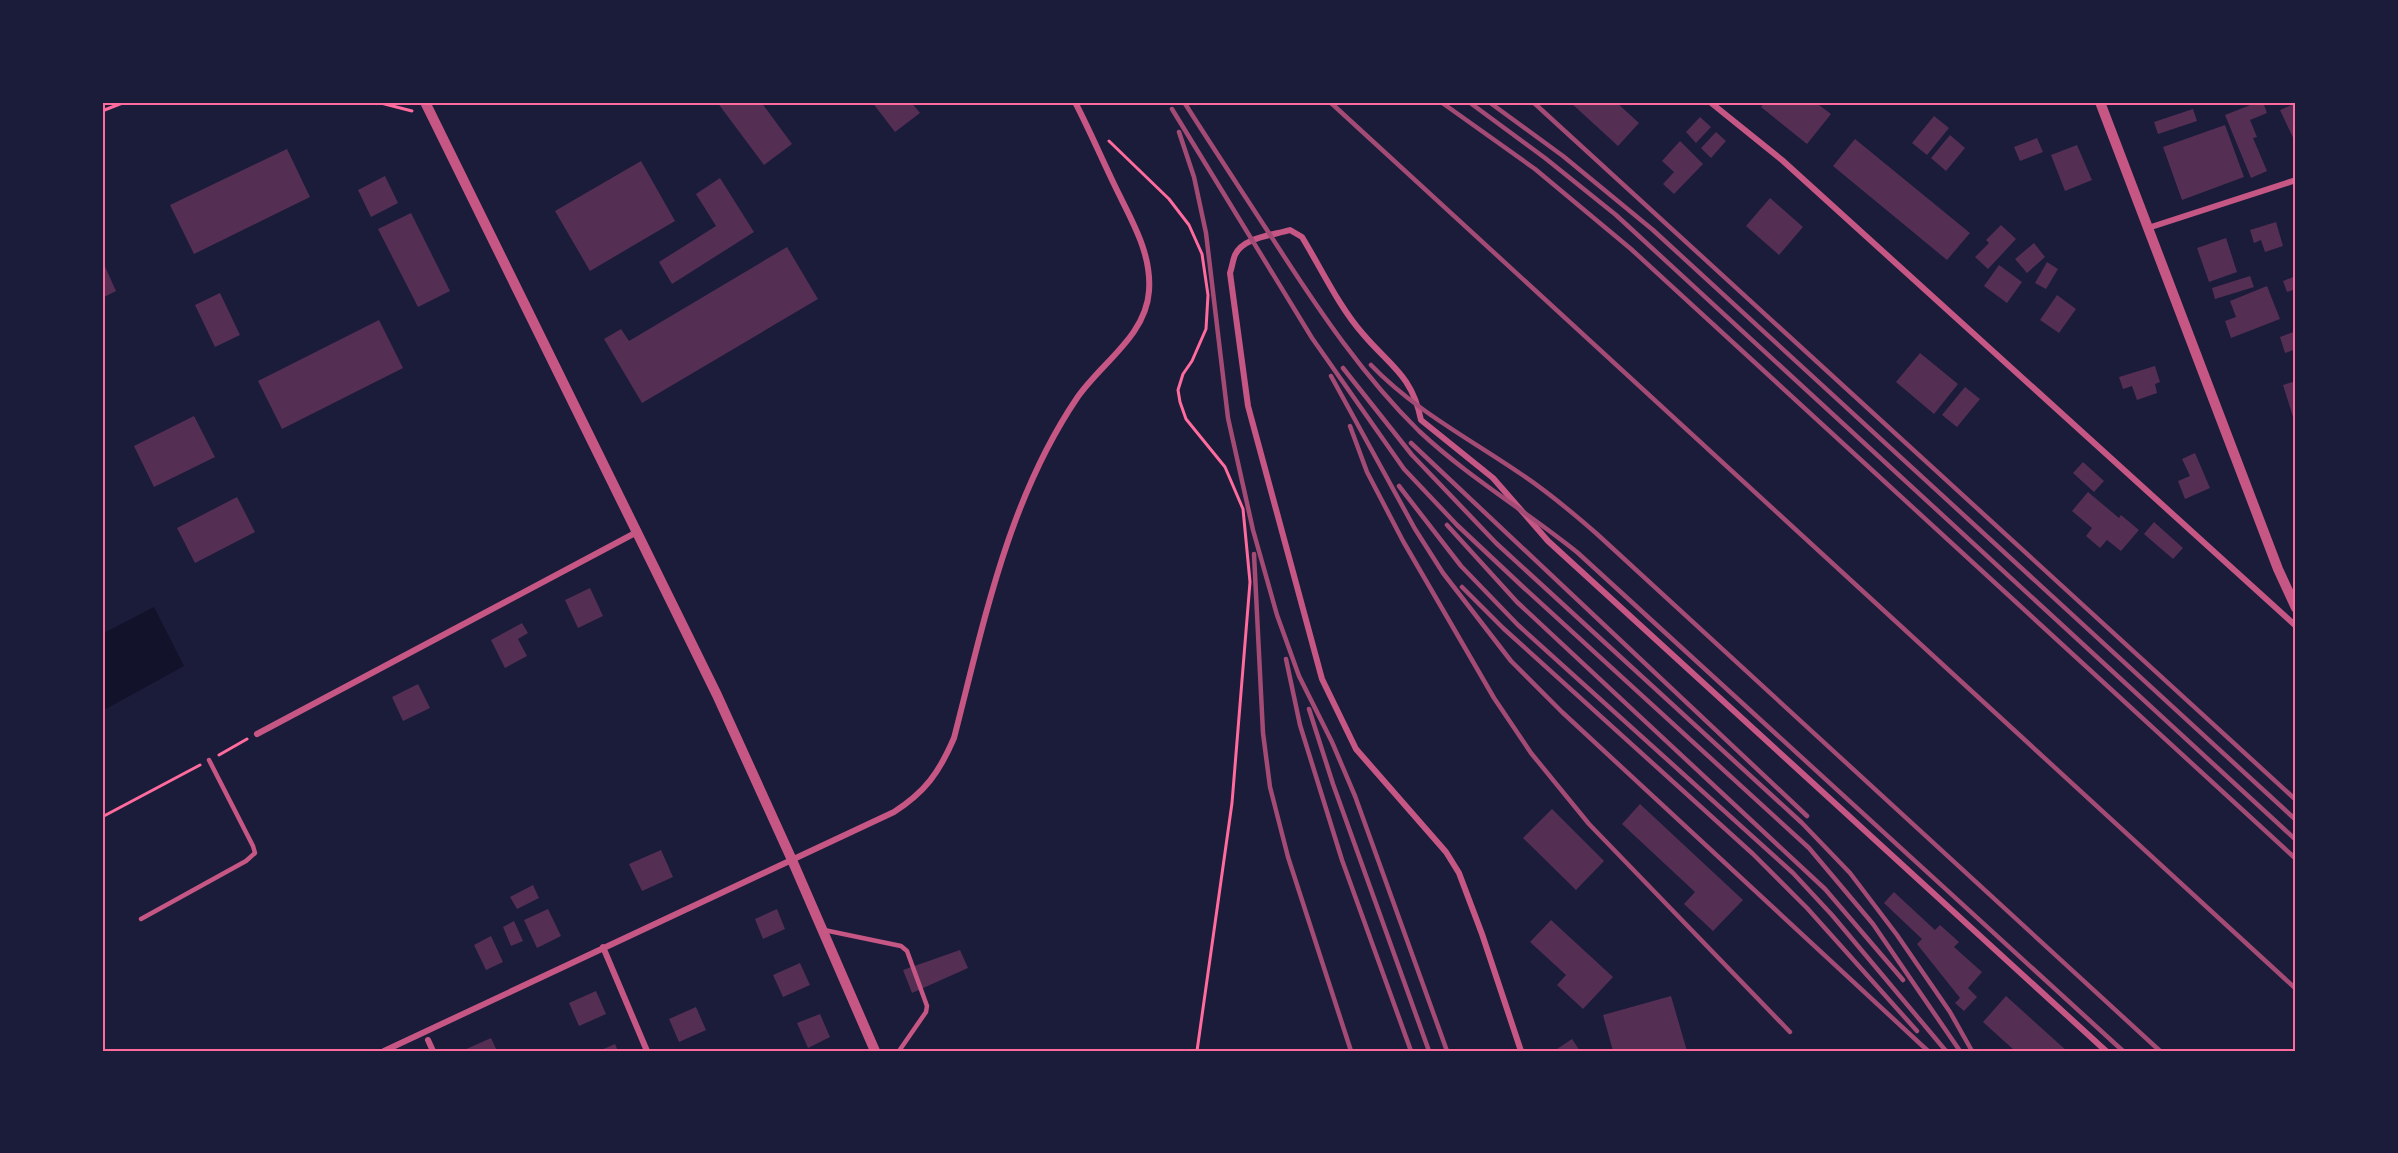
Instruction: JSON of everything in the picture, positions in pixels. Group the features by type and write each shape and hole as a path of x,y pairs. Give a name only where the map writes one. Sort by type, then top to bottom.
{"street":[{"path":"425,102 717,695 875,1051"},
{"path":"384,1051 894,812 921,793 939,770 954,738 1008,538 1021,503 1070,408 1094,376 1131,336 1147,307 1149,274 1143,246 1075,102"},
{"path":"1710,102 1782,160 2296,626"},
{"path":"2100,102 2278,569 2296,608"},
{"path":"2148,228 2296,180"},
{"path":"1521,1051 1459,873 1446,852 1356,749 1322,679 1248,406 1230,273 1235,254 1242,245 1290,230 1302,237 1363,334 1405,378 1418,405 1422,420 1493,478 1548,541 2106,1051"},
{"path":"257,734 637,532"},
{"path":"603,947 647,1051"},
{"path":"428,1040 433,1051"}],"lane":[{"path":"141,919 246,861 255,853 254,846 209,760"},
{"path":"822,929 896,944 907,951 927,1006 926,1012 899,1051"}],"path":[{"path":"102,111 125,102"},
{"path":"377,102 431,115"},
{"path":"1107,139 1169,199 1189,225 1202,255 1208,294 1206,329 1192,361 1183,374 1178,390 1186,419 1225,467 1243,509 1250,582 1232,803 1197,1051"},
{"path":"102,818 257,734"}],"shaded area":[{"path":"154,607 184,666 102,711 102,634"}],"building":[{"path":"717,102 761,102 792,144 764,165"},
{"path":"872,102 911,102 920,113 895,132"},
{"path":"1570,102 1616,102 1639,123 1618,146"},
{"path":"1765,102 1815,102 1831,114 1807,144 1761,107"},
{"path":"2263,102 2267,113 2250,120 2257,137 2253,138 2267,171 2251,178 2225,115"},
{"path":"2296,103 2296,144 2280,110"},
{"path":"2193,109 2197,121 2158,134 2154,122"},
{"path":"1934,116 1949,128 1927,155 1912,143"},
{"path":"1700,117 1711,127 1696,143 1686,132"},
{"path":"2225,125 2244,177 2182,200 2163,147"},
{"path":"1716,132 1726,141 1711,158 1701,148"},
{"path":"1950,135 1965,148 1946,171 1931,158"},
{"path":"2037,138 2043,152 2020,161 2014,147"},
{"path":"1855,139 1970,233 1947,260 1833,166"},
{"path":"1680,141 1703,164 1674,194 1663,184 1674,172 1662,161"},
{"path":"2077,145 2092,180 2065,191 2051,155"},
{"path":"287,149 310,197 194,254 170,205"},
{"path":"641,161 675,221 590,271 555,211"},
{"path":"385,176 398,203 371,217 358,190"},
{"path":"720,178 754,232 672,284 659,262 716,226 696,194"},
{"path":"1770,198 1803,227 1779,255 1746,226"},
{"path":"411,213 450,291 418,307 378,229"},
{"path":"2276,222 2283,246 2265,252 2261,240 2254,243 2250,230"},
{"path":"2001,225 2016,239 1988,269 1975,257 1989,243 1986,240"},
{"path":"2226,238 2237,272 2209,282 2197,248"},
{"path":"2034,243 2045,257 2027,273 2015,259"},
{"path":"787,247 818,299 642,403 604,339 621,329 629,341"},
{"path":"102,260 116,291 102,298"},
{"path":"2047,262 2058,269 2046,289 2035,283"},
{"path":"1999,265 2022,282 2007,303 1984,286"},
{"path":"2250,276 2254,287 2215,299 2212,288"},
{"path":"2296,276 2296,289 2287,292 2283,281"},
{"path":"2267,286 2280,319 2231,338 2225,321 2236,317 2230,301"},
{"path":"220,293 240,335 215,347 195,305"},
{"path":"2057,295 2076,309 2059,333 2040,320"},
{"path":"379,320 403,368 282,429 258,381"},
{"path":"2296,331 2296,349 2285,353 2280,337"},
{"path":"1920,353 1958,384 1934,414 1896,382"},
{"path":"2155,366 2160,382 2155,384 2157,393 2137,400 2132,386 2123,389 2119,377"},
{"path":"2296,381 2296,420 2294,420 2283,385"},
{"path":"1965,387 1980,399 1957,427 1942,415"},
{"path":"194,416 215,457 154,487 134,446"},
{"path":"2195,453 2210,488 2185,499 2178,481 2190,476 2182,459"},
{"path":"2083,462 2104,481 2094,492 2073,473"},
{"path":"2088,492 2119,518 2121,515 2139,530 2121,551 2107,540 2100,548 2086,536 2092,528 2072,511"},
{"path":"237,497 255,532 195,563 177,528"},
{"path":"2154,522 2183,548 2173,559 2144,534"},
{"path":"590,588 603,616 578,628 565,600"},
{"path":"522,623 528,633 518,639 527,656 505,668 491,640"},
{"path":"418,684 430,708 403,721 392,697"},
{"path":"1640,804 1743,900 1713,931 1684,904 1695,892 1622,824"},
{"path":"1552,809 1604,861 1576,890 1523,838"},
{"path":"661,850 673,877 642,891 629,864"},
{"path":"533,885 539,898 517,909 510,897"},
{"path":"1894,892 1935,930 1940,925 1959,942 1954,947 1982,972 1968,988 1977,997 1964,1011 1955,1003 1960,998 1917,944 1922,939 1884,903"},
{"path":"548,909 561,936 537,948 524,920"},
{"path":"777,909 785,929 763,939 755,919"},
{"path":"1551,920 1613,977 1583,1009 1557,985 1566,975 1530,942"},
{"path":"514,921 523,941 511,946 503,927"},
{"path":"491,936 503,962 486,970 474,945"},
{"path":"960,950 968,968 912,993 903,970"},
{"path":"800,963 810,985 783,997 773,975"},
{"path":"596,991 606,1014 579,1026 569,1003"},
{"path":"1671,996 1687,1051 1613,1051 1603,1015"},
{"path":"2006,996 2067,1051 2015,1051 1983,1022"},
{"path":"696,1007 706,1030 679,1042 669,1019"},
{"path":"820,1014 830,1037 808,1048 797,1023"},
{"path":"491,1038 497,1051 462,1051"},
{"path":"1572,1039 1580,1051 1554,1051"},
{"path":"615,1044 618,1051 599,1051"}],"railway":[{"path":"1184,102 1327,320 1380,389 1419,431 1457,464 1578,553 2123,1051"},
{"path":"1330,102 2296,989"},
{"path":"1441,102 1535,169 1631,249 2296,859"},
{"path":"1469,102 1545,158 1616,215 2296,840"},
{"path":"1489,102 1563,156 1653,230 2296,820"},
{"path":"1533,102 2296,800"},
{"path":"1172,109 1312,338 1404,469 1457,525 1522,586 1809,848 1873,924 1960,1051"},
{"path":"1179,132 1194,177 1206,233 1228,418 1253,530 1277,615 1299,676 1332,742 1355,796 1447,1051"},
{"path":"1371,365 1405,396 1531,481 1588,526 2160,1051"},
{"path":"1343,368 1412,455 1496,543 1802,823 1850,873 1897,935 1950,1012 1972,1051"},
{"path":"1331,376 1415,529 1443,573 1511,661 1562,712 1928,1051"},
{"path":"1350,426 1367,472 1403,541 1494,698 1531,753 1589,824 1790,1032"},
{"path":"1411,443 1807,816"},
{"path":"1399,486 1461,566 1518,625 1793,873 1832,915 1946,1051"},
{"path":"1447,525 1517,602 1825,889 1903,980"},
{"path":"1254,554 1263,733 1270,787 1288,857 1351,1051"},
{"path":"1462,587 1503,628 1753,854 1807,908 1917,1031"},
{"path":"1286,659 1300,725 1342,860 1411,1051"},
{"path":"1309,709 1333,784 1429,1051"}]}
